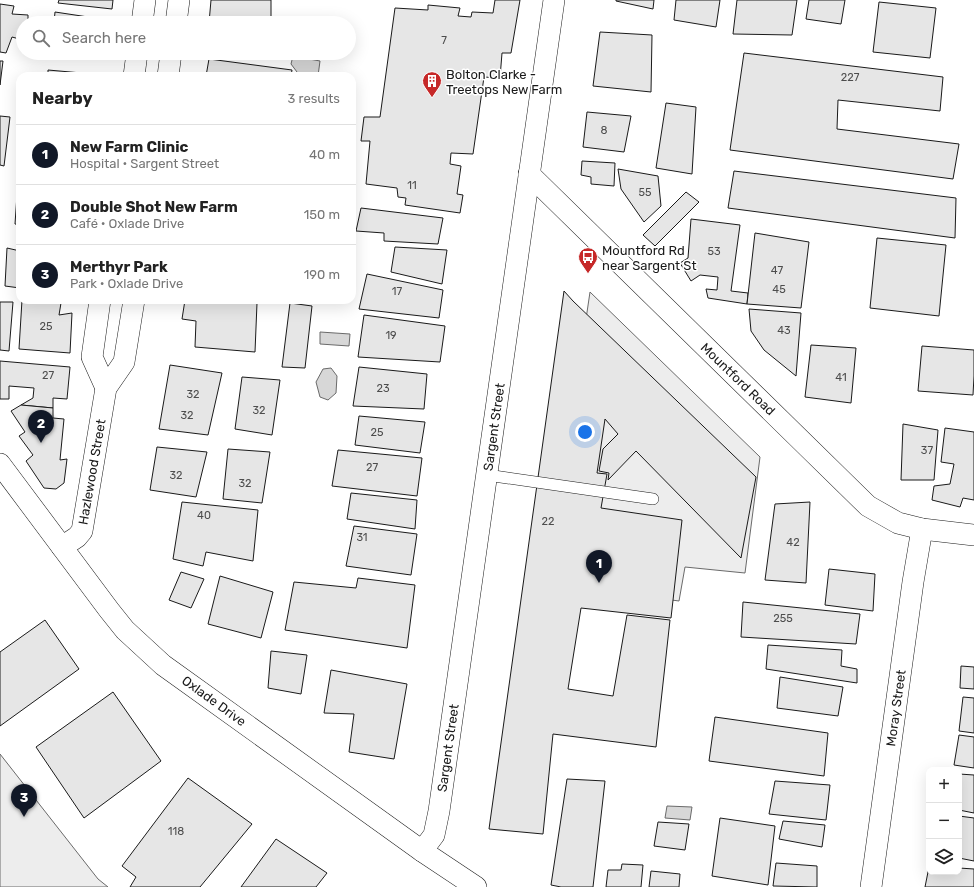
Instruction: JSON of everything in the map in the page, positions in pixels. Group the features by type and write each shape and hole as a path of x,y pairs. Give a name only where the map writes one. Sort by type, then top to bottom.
{"street":[{"path":"143,16 145,0"},
{"path":"177,16 179,0"},
{"name":"Sargent Street","path":"422,851 434,835 440,811 554,0"},
{"path":"135,72 136,60"},
{"path":"169,72 170,60"},
{"name":"Mountford Road","path":"529,174 868,506 898,523 922,529 974,535"},
{"path":"99,304 92,357 106,388"},
{"name":"Hazlewood Street","path":"62,547 78,537 83,528 106,388 124,362 133,304"},
{"name":"Oxlade Drive","path":"0,464 125,630 163,665 422,851 476,887"},
{"name":"Moray Street","path":"871,887 913,582 922,529"}],"lane":[{"path":"487,475 653,499"}],"shaded area":[{"path":"292,60 320,61 319,72 297,72 291,64"},
{"path":"590,292 760,457 745,573 685,567 679,601 547,583"},
{"path":"320,332 350,334 349,346 320,344"},
{"path":"331,368 337,376 336,393 328,400 320,397 316,382 323,369"},
{"path":"0,754 98,879 108,887 0,887"},
{"path":"667,806 692,807 690,820 665,818"}],"building":[{"path":"59,0 113,0 112,9 58,3"},
{"path":"211,0 271,0 271,16 210,16"},
{"name":"Bolton Clarke - Treetops New Farm","path":"495,0 520,0 511,53 502,53 500,78 484,77 473,154 451,153 450,164 461,166 457,194 463,195 460,213 405,205 406,198 398,197 397,188 366,184 370,141 361,141 364,117 380,117 395,8 428,10 428,5 460,8 458,16 471,17 472,12 493,13"},
{"path":"654,0 653,9 616,1"},
{"path":"676,0 720,0 716,27 674,20"},
{"path":"737,0 797,0 792,35 733,34"},
{"path":"809,0 845,0 841,24 806,19"},
{"path":"879,2 936,8 930,58 873,52"},
{"path":"0,4 14,6 12,14 28,16 16,16 16,38 12,37 6,53 0,52"},
{"path":"55,12 82,16 55,16"},
{"path":"600,32 652,35 651,92 593,86"},
{"path":"744,53 943,77 940,111 838,100 837,129 959,144 953,179 730,150"},
{"path":"209,60 292,70 292,72 207,72"},
{"path":"0,61 3,61 0,85"},
{"path":"48,70 70,72 48,72"},
{"path":"666,103 696,107 692,174 656,168"},
{"path":"587,112 631,116 624,152 583,147"},
{"path":"0,116 10,117 4,166 0,165"},
{"path":"582,161 615,163 614,186 591,184 591,177 581,175"},
{"path":"618,169 658,176 661,206 644,222 621,189"},
{"path":"734,171 956,198 955,238 728,208"},
{"path":"686,192 699,202 655,246 643,235"},
{"path":"361,208 443,218 438,244 384,241 384,233 356,231"},
{"path":"691,219 740,225 731,291 748,293 747,304 708,298 706,289 717,290 718,277 700,275 691,281 680,263 688,258"},
{"path":"755,233 809,242 801,308 747,304"},
{"path":"877,238 946,245 939,316 870,308"},
{"path":"395,247 447,250 442,284 391,272"},
{"path":"7,248 16,250 16,287 5,286"},
{"path":"367,274 443,290 439,318 359,309"},
{"path":"564,291 756,477 741,558 636,451 608,480 609,473 599,471 603,449 618,434 605,419 597,473 607,474 601,508 682,520 671,618 581,608 568,689 613,696 627,615 670,620 656,747 553,734 543,834 489,829"},
{"path":"0,302 13,302 9,351 0,350"},
{"path":"22,304 61,304 59,315 72,313 70,353 19,349"},
{"path":"184,304 257,304 255,352 195,347 196,321 182,319"},
{"path":"290,304 312,306 305,368 282,367"},
{"path":"749,309 801,313 796,376 764,350 751,331"},
{"path":"364,315 445,326 440,362 358,357"},
{"path":"811,345 856,348 851,403 805,397"},
{"path":"922,346 974,350 973,395 918,391"},
{"path":"0,361 70,367 67,399 53,398 53,408 21,405 33,398 34,388 9,386 9,399 0,399"},
{"path":"170,365 222,373 208,435 159,429"},
{"path":"359,367 427,374 424,409 353,406"},
{"path":"242,377 280,380 272,435 235,429"},
{"path":"21,405 53,408 53,418 64,419 60,460 67,459 64,483 56,489 44,488 26,461 33,455 19,436 25,432 11,411"},
{"path":"359,416 425,422 420,453 355,445"},
{"path":"903,424 938,430 934,480 901,480"},
{"path":"945,428 974,432 974,500 963,498 960,507 932,500 934,486 950,484 954,464 941,462"},
{"path":"157,447 207,452 196,497 150,490"},
{"path":"228,449 270,452 262,503 223,499"},
{"path":"338,450 422,458 417,496 332,486"},
{"path":"351,493 417,500 415,529 347,519"},
{"path":"182,502 258,510 253,561 206,552 203,566 173,559"},
{"path":"810,502 806,583 765,580 775,504"},
{"path":"354,526 417,534 411,575 346,566"},
{"path":"829,569 875,574 873,611 825,605"},
{"path":"181,572 204,579 191,608 169,600"},
{"path":"220,576 273,592 261,638 208,624"},
{"path":"358,578 415,585 407,648 285,630 294,582 356,588"},
{"path":"743,602 860,614 856,644 741,637"},
{"path":"45,620 79,669 0,726 0,652"},
{"path":"768,645 842,650 841,666 857,669 857,683 766,669"},
{"path":"271,651 307,655 301,694 268,688"},
{"path":"961,666 974,667 974,689 960,688"},
{"path":"331,670 407,684 394,759 349,752 354,714 324,713"},
{"path":"780,677 843,687 838,716 777,708"},
{"path":"113,692 161,761 84,818 36,747"},
{"path":"963,697 974,698 974,733 959,731"},
{"path":"715,717 828,733 824,776 709,761"},
{"path":"959,735 974,737 974,768 954,765"},
{"path":"962,774 974,775 974,813 962,811"},
{"path":"188,778 252,824 200,887 130,887 136,877 122,866"},
{"path":"567,779 605,781 593,887 561,887 551,885"},
{"path":"775,781 830,785 826,820 769,814"},
{"path":"962,816 974,818 974,861 962,859"},
{"path":"720,818 775,826 768,885 712,876"},
{"path":"783,821 825,825 822,847 779,839"},
{"path":"658,822 689,824 685,850 654,846"},
{"path":"276,839 327,873 316,887 241,887"},
{"path":"776,863 817,866 817,887 773,886"},
{"path":"622,864 643,865 641,887 606,887 608,870 621,870"},
{"path":"962,868 974,869 974,887 925,887 927,875 962,875"},
{"path":"651,871 680,874 679,887 649,887"}],"place":[{"name":"Bolton Clarke - Treetops New Farm","path":"432,98"},
{"name":"Mountford Rd near Sargent St","path":"588,274"},
{"name":"Double Shot New Farm","path":"41,443"},
{"name":"New Farm Clinic","path":"599,583"},
{"name":"Merthyr Park","path":"24,817"}]}
